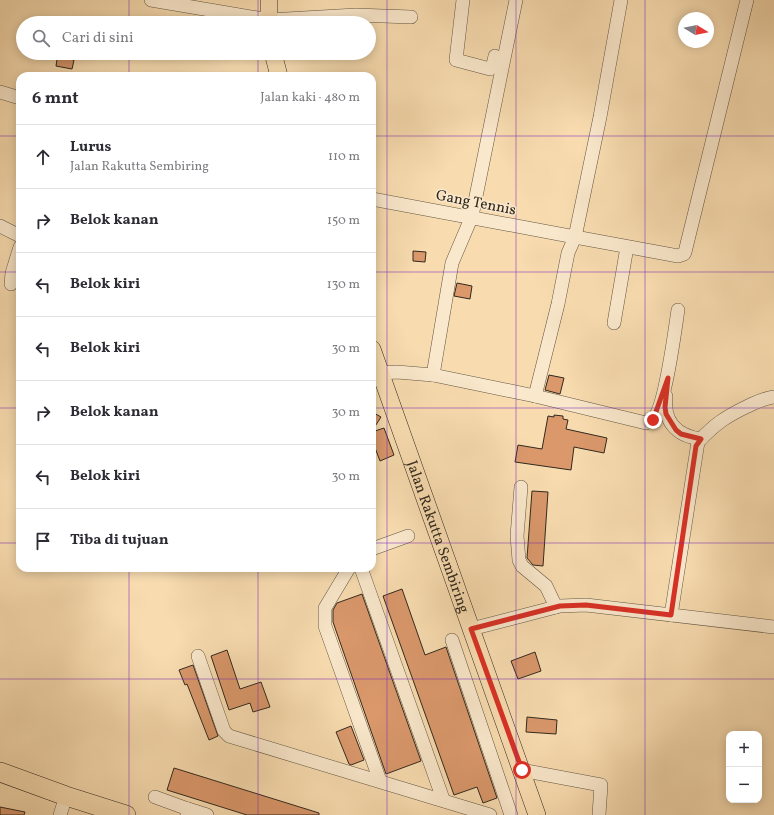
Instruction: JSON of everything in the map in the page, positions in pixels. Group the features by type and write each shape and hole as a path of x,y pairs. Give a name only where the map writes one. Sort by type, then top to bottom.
{"highway":[{"path":"0,772 66,796 126,815"}],"main road":[{"path":"269,0 269,16"},
{"path":"275,60 278,72"},
{"name":"Jalan Rakutta Sembiring","path":"376,361 537,815"}],"street":[{"path":"151,0 237,16"},
{"path":"463,0 456,60 490,69 493,65 495,56"},
{"path":"433,376 452,263 472,216 516,0"},
{"path":"535,396 558,304 568,253 575,237 600,117 621,0"},
{"name":"Gang Tennis","path":"376,200 472,216 627,247 682,256 686,252 747,0"},
{"path":"344,16 374,16"},
{"path":"376,16 411,18"},
{"path":"0,92 16,97"},
{"path":"0,226 16,234"},
{"path":"614,323 627,247"},
{"path":"10,285 16,260"},
{"path":"678,310 668,378 665,407 666,414 676,430 681,434 701,439"},
{"path":"381,373 397,372 433,376 535,396 646,423 653,420 656,414 668,378"},
{"path":"671,615 696,446 713,427 728,415 765,398 774,397"},
{"path":"521,487 517,536 519,560 522,566 546,586 556,607"},
{"path":"376,548 408,536"},
{"path":"347,572 325,608 325,626 380,781"},
{"path":"362,572 443,799"},
{"path":"471,629 556,607 586,605 774,627"},
{"path":"452,640 510,815"},
{"path":"198,656 224,731 229,736 443,799 490,815"},
{"path":"522,770 601,785 599,815"},
{"path":"60,815 66,796"},
{"path":"155,797 188,812 207,815"}],"building":[{"path":"57,60 74,60 72,69 56,66"},
{"path":"413,251 426,252 425,262 413,261"},
{"path":"457,283 472,286 470,299 454,296"},
{"path":"549,375 564,378 560,394 545,390"},
{"path":"376,414 381,417 376,425"},
{"path":"554,415 563,416 563,419 568,420 566,429 607,438 604,453 574,447 571,470 515,462 518,445 542,449 548,416 554,417"},
{"path":"384,428 394,455 380,461 376,450 376,431"},
{"path":"532,491 548,492 543,566 533,565 527,558"},
{"path":"402,589 425,655 446,647 497,798 483,803 477,787 454,795 383,596"},
{"path":"362,594 421,761 386,774 333,622 333,610 337,603"},
{"path":"227,650 240,689 261,682 270,707 253,712 250,703 229,710 211,656"},
{"path":"535,652 541,671 518,679 511,661"},
{"path":"193,665 218,736 209,740 187,684 185,685 179,670"},
{"path":"527,717 557,720 556,734 526,732"},
{"path":"351,726 364,760 351,765 349,764 336,732"},
{"path":"174,768 319,813 319,815 247,815 167,790"},
{"path":"0,807 25,812 24,815 0,815"}],"route":[{"path":"522,770 471,629 560,606 586,605 671,615 696,446 701,439 690,438 681,434 676,430 666,414 665,407 668,378 653,420"}]}
